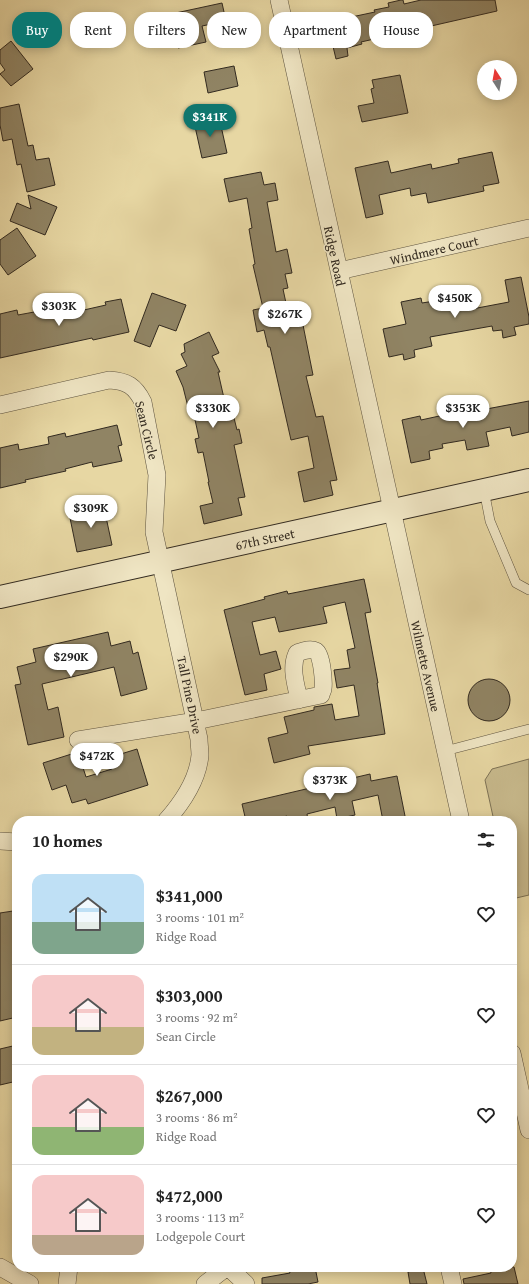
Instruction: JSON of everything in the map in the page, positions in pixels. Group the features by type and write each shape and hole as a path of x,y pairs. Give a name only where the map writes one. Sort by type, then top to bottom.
{"street":[{"name":"Ridge Road","path":"279,0 391,511"},
{"name":"Windmere Court","path":"339,271 529,228"},
{"name":"Sean Circle","path":"0,405 109,380 126,383 132,387 138,393 143,402 158,475 154,532 160,562"},
{"name":"67th Street","path":"0,597 529,480"},
{"name":"Wilmette Avenue","path":"391,511 459,816"},
{"name":"Tall Pine Drive","path":"160,562 196,721 200,755 196,770 179,806 170,816"},
{"path":"78,740 196,721 299,700"},
{"path":"0,840 12,841"},
{"path":"517,1076 529,1130"},
{"path":"0,1267 30,1284"},
{"path":"67,1284 68,1272"},
{"path":"205,1284 221,1272"},
{"path":"233,1272 246,1284"},
{"path":"450,1272 453,1284"}],"lane":[{"path":"484,490 490,521 516,583 529,590"},
{"path":"445,751 529,729"}],"shaded area":[{"path":"529,759 529,895 517,898 517,816 493,816 485,780 492,769"}],"building":[{"path":"401,0 403,0 404,4 421,0 495,0 497,11 433,26 433,12 375,12 374,10 389,7 388,3"},
{"path":"222,3 224,12 207,12 207,25 202,26 206,42 199,44 199,12 180,12"},
{"path":"369,13 369,40 361,42 361,15"},
{"path":"11,41 12,48 16,48 33,69 11,86 0,74 5,70 0,63 0,50"},
{"path":"333,48 347,48 348,56 336,59"},
{"path":"234,66 238,86 208,93 204,72"},
{"path":"400,75 408,113 362,122 358,106 374,103 371,89 374,88 372,80"},
{"path":"19,104 28,146 33,145 36,160 49,158 55,185 27,192 21,164 17,165 12,139 3,141 0,125 0,108"},
{"path":"219,117 227,153 202,158 194,122"},
{"path":"492,152 499,183 483,186 484,191 428,203 426,193 411,196 410,188 379,195 383,214 366,218 355,168 388,161 391,173 431,164 432,169 459,163 458,159"},
{"path":"261,172 264,185 275,183 278,200 267,202 276,252 287,249 292,273 285,274 288,288 283,289 290,322 302,320 313,375 306,376 316,417 323,416 337,480 330,481 333,495 304,502 298,472 314,468 308,436 291,440 270,347 268,347 264,330 257,332 253,310 263,308 253,265 255,264 249,229 252,228 247,198 229,202 224,179"},
{"path":"28,195 57,207 45,235 10,221 17,203 31,209"},
{"path":"17,228 36,256 8,275 0,264 0,240"},
{"path":"521,277 529,324 514,327 516,335 503,338 502,330 493,331 492,326 430,337 432,346 414,350 415,357 404,360 403,354 389,357 383,329 406,324 401,302 421,298 422,303 453,298 452,291 468,288 472,309 509,302 505,280"},
{"path":"152,293 186,305 176,331 159,325 150,347 134,341"},
{"path":"72,297 75,312 106,305 105,302 121,299 129,332 93,340 92,338 0,358 0,314 17,310 18,315 61,307 59,300"},
{"path":"209,332 219,353 212,356 220,372 218,372 226,407 231,406 237,430 239,429 242,443 234,445 245,497 238,498 242,515 204,524 200,506 213,503 203,452 198,453 195,439 199,438 192,406 188,407 183,387 176,371 187,366 181,354 185,352 184,344"},
{"path":"529,401 529,432 512,436 510,427 486,432 489,446 467,450 465,440 442,444 443,448 429,451 430,459 411,463 402,420 420,416 421,420 444,415 444,417"},
{"path":"117,425 122,445 118,446 122,461 93,467 92,462 65,469 66,471 25,480 26,482 0,488 0,448 18,444 19,450 49,444 48,437 65,433 66,437"},
{"path":"103,503 112,545 77,552 70,518 87,515 85,507"},
{"path":"364,579 371,612 365,613 378,683 385,734 308,746 310,754 274,763 268,738 288,733 284,717 314,710 314,707 332,704 335,720 359,716 354,685 337,688 334,670 350,668 347,650 355,648 345,602 323,607 327,623 279,632 275,617 252,622 260,655 276,651 281,669 264,674 267,690 245,695 224,610 265,599 264,597 287,591 288,594"},
{"path":"108,632 111,646 130,641 133,654 138,652 147,689 121,696 114,667 42,684 48,710 58,707 64,737 28,745 15,685 21,684 17,667 36,662 33,649"},
{"path":"485,679 493,679 501,682 507,688 510,700 507,712 501,718 493,721 485,721 477,718 471,712 468,704 468,696 471,688 477,682"},
{"path":"137,749 148,785 88,804 86,799 72,803 66,785 52,790 43,763 78,752 86,777 112,769 108,758"},
{"path":"370,774 371,781 397,776 405,816 382,816 378,795 352,801 355,815 350,816 336,816 335,807 307,814 307,816 245,816 242,804"},
{"path":"12,911 12,1018 0,1021 0,913"},
{"path":"12,1046 12,1082 0,1085 0,1049"},
{"path":"316,1272 318,1282 308,1284 262,1284 262,1278 290,1273"},
{"path":"408,1272 424,1272 427,1284 410,1284"},
{"path":"515,1272 518,1284 464,1284 463,1279 491,1273"}]}
